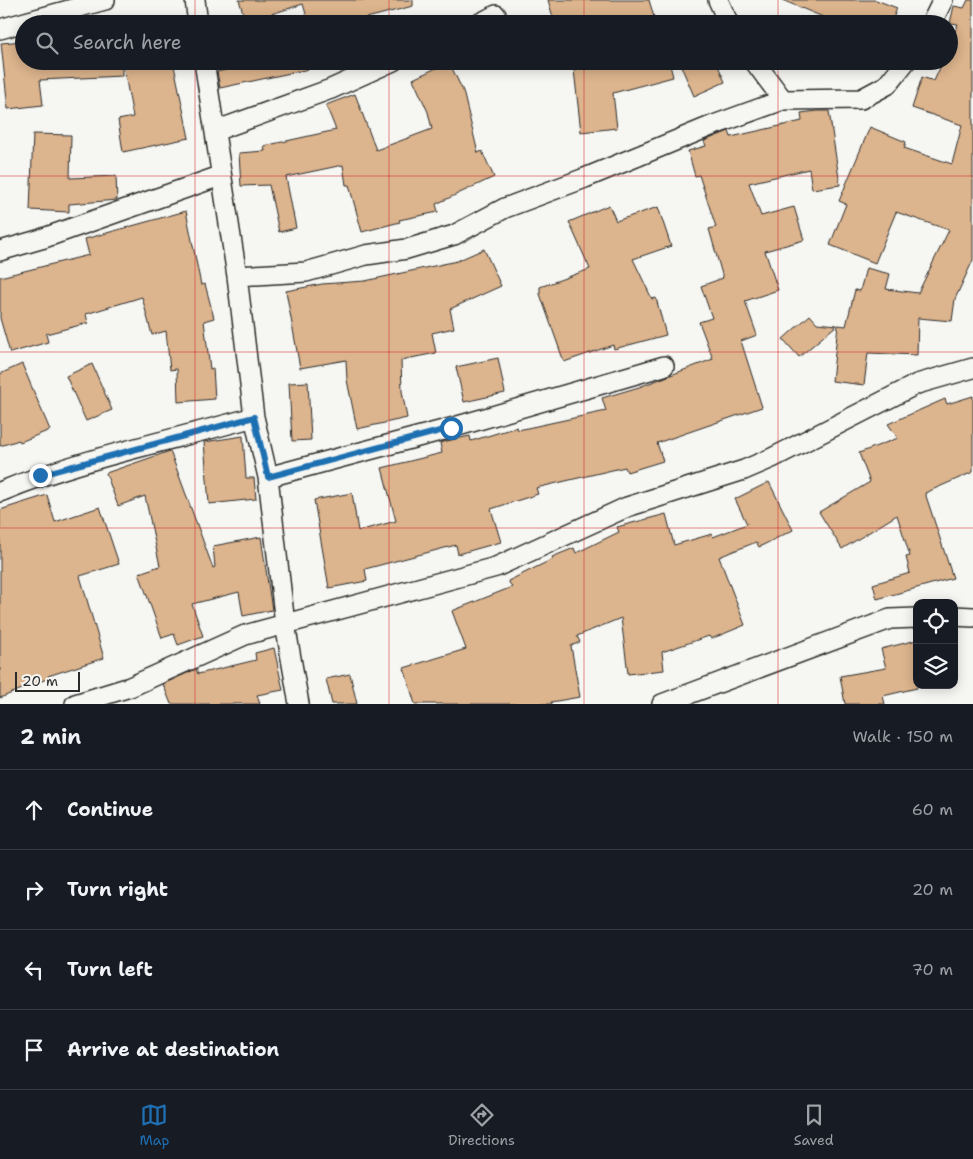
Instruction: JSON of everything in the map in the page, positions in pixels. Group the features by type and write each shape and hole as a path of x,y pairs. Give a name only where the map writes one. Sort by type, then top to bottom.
{"street":[{"path":"51,15 106,0"},
{"path":"195,0 197,15"},
{"path":"718,0 725,15"},
{"path":"936,15 943,0"},
{"path":"0,29 15,25"},
{"path":"205,70 220,176 237,276 254,417 268,477 284,624 299,704"},
{"path":"215,132 330,89 373,70"},
{"path":"761,70 783,100"},
{"path":"237,276 306,272 366,255 407,249 454,235 505,208 585,178 711,126 783,100 861,99 887,85 899,70"},
{"path":"0,251 41,240 220,176"},
{"path":"268,477 451,428 664,366"},
{"path":"75,704 130,687 246,634 496,568 627,507 744,470 772,458 917,384 973,368"},
{"path":"0,492 40,475 83,462 254,417"},
{"path":"958,616 973,617"},
{"path":"662,704 890,619 913,618"}],"building":[{"path":"239,0 413,0 413,6 378,15 306,15 303,4 268,15 244,15"},
{"path":"548,0 649,0 653,15 552,15"},
{"path":"782,0 876,0 897,8 894,15 818,15"},
{"path":"968,0 973,0 973,260 955,299 952,321 918,318 917,355 868,353 864,385 832,381 838,325 846,326 855,290 860,291 866,268 890,274 886,289 918,293 949,230 896,212 875,263 830,245 846,204 839,201 870,127 906,142 904,148 952,164 962,125 912,108 922,77 934,81 939,70 958,70 958,15 952,15 954,6 964,8"},
{"path":"15,42 15,70 122,70 122,76 40,80 43,105 8,109 1,43"},
{"path":"124,70 175,70 189,138 123,152 118,120 133,117"},
{"path":"226,70 304,70 220,88 217,72"},
{"path":"432,70 453,70 463,91 478,153 482,151 494,177 436,204 438,212 399,220 400,222 362,232 349,185 346,185 343,165 286,177 296,228 279,232 269,185 241,186 239,153 265,151 264,146 336,130 326,105 355,94 376,150 432,129 428,112 413,79"},
{"path":"574,70 671,70 673,77 613,93 617,128 581,132"},
{"path":"683,70 720,70 725,82 694,96"},
{"path":"829,111 840,185 812,189 809,169 749,183 761,216 794,207 804,240 765,251 778,290 745,301 757,335 741,341 762,407 657,443 663,461 627,472 625,467 536,488 538,494 491,509 501,542 458,554 456,545 365,569 367,581 329,588 314,500 352,493 358,531 396,521 382,468 442,453 440,443 447,441 470,436 471,441 517,427 518,430 606,411 602,398 639,387 713,359 699,322 712,318 701,286 723,278 709,229 716,227 699,175 695,176 688,151 706,146 704,141 729,131 731,137 802,121 801,113"},
{"path":"33,134 71,135 70,178 116,176 117,200 69,204 69,212 30,210"},
{"path":"609,205 616,221 658,207 671,246 633,259 652,299 656,298 666,335 614,349 613,345 564,362 540,294 540,287 590,269 569,222"},
{"path":"186,211 201,285 205,284 214,318 204,321 210,369 213,368 215,399 178,402 177,369 170,370 166,331 152,335 142,297 86,314 88,323 46,334 48,342 10,353 0,318 0,277 89,255 85,239"},
{"path":"484,249 501,286 450,309 454,328 432,333 436,353 401,360 402,391 407,418 357,429 347,380 346,360 300,368 286,291 322,284 365,281 457,261"},
{"path":"810,315 817,323 837,325 799,357 783,339"},
{"path":"498,358 505,393 464,402 456,367"},
{"path":"22,364 50,430 20,442 19,440 0,446 0,374"},
{"path":"92,364 112,410 86,421 66,376"},
{"path":"308,382 311,440 292,441 289,383"},
{"path":"973,396 973,472 925,493 953,578 877,599 873,584 910,573 906,557 910,556 897,515 842,549 819,512 870,482 859,453 898,438 888,424 945,399 947,404"},
{"path":"243,436 246,478 254,478 256,499 209,504 204,442"},
{"path":"170,451 213,568 215,567 213,546 261,537 272,610 243,616 239,592 192,604 203,636 178,645 174,634 162,638 139,573 160,566 145,496 118,506 106,473"},
{"path":"769,482 793,530 759,547 756,542 719,557 745,625 711,639 709,636 662,652 664,670 628,674 621,618 577,636 580,642 571,646 580,697 551,702 552,704 415,704 404,668 466,649 452,611 512,587 508,581 553,559 552,557 574,548 576,553 619,532 617,527 666,514 674,545 712,534 713,537 747,524 735,499"},
{"path":"47,495 55,522 100,507 119,564 80,576 104,658 48,676 49,678 0,698 0,510"},
{"path":"913,641 913,689 883,696 885,704 845,704 840,676 886,668 881,649"},
{"path":"274,648 283,690 257,695 260,704 171,704 163,684 196,669 198,674 256,660 255,653"},
{"path":"350,674 357,704 332,704 326,679"}],"route":[{"path":"40,475 254,417 268,477 451,428"}]}
